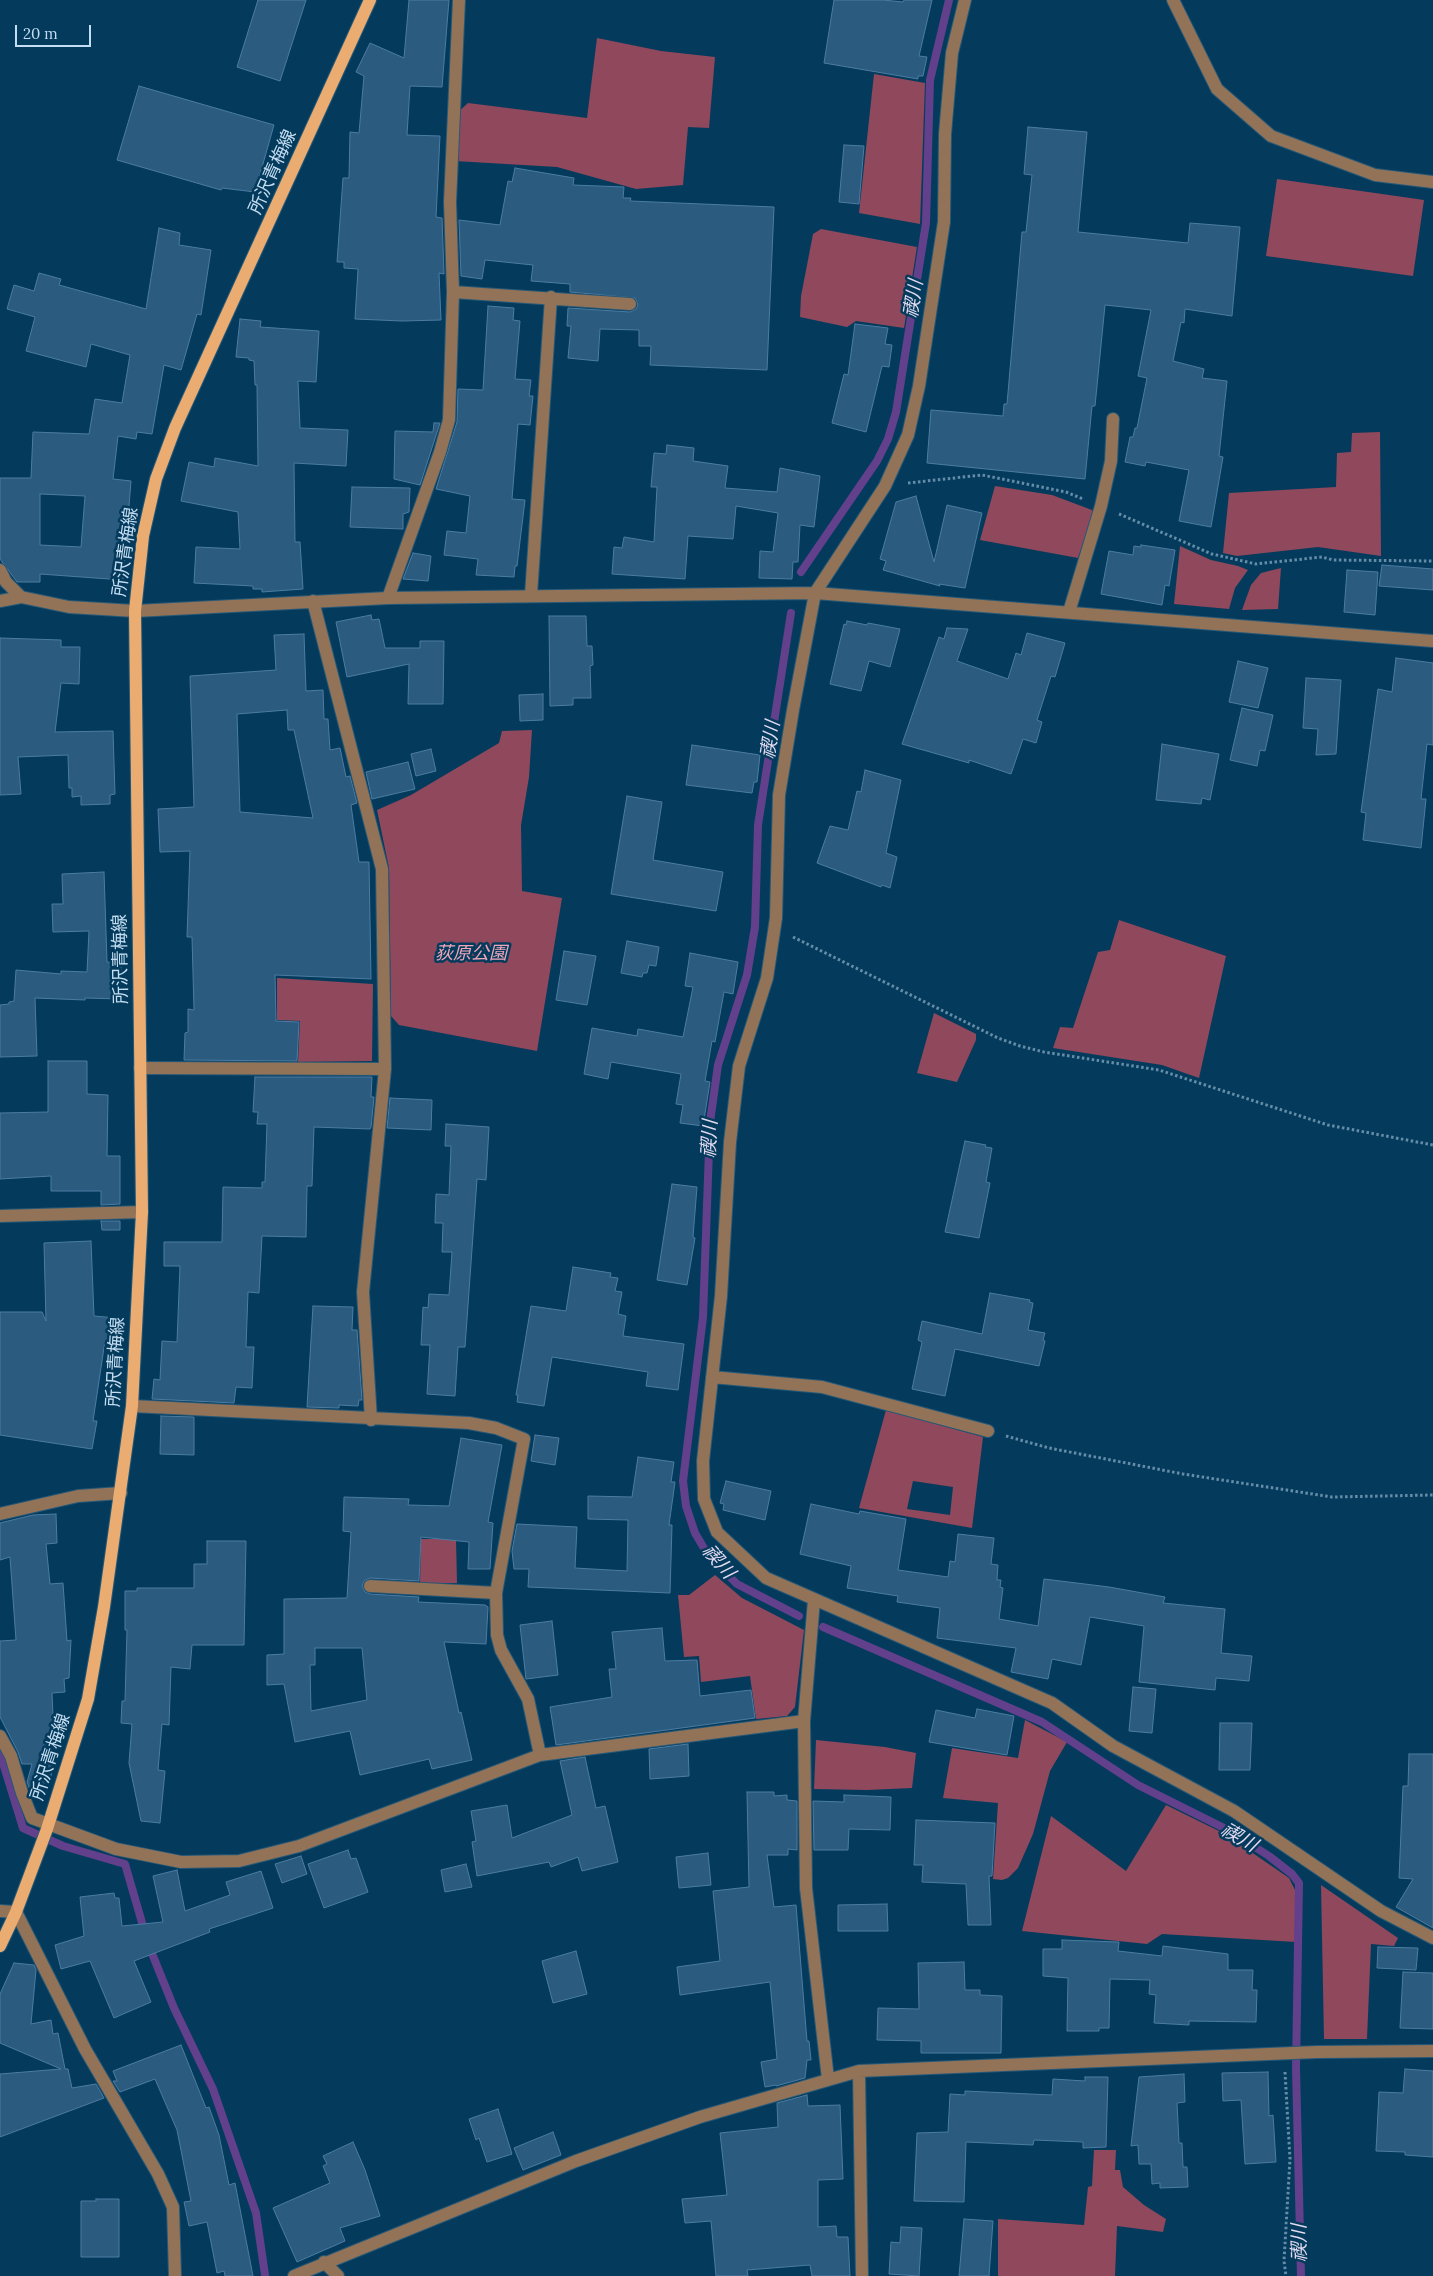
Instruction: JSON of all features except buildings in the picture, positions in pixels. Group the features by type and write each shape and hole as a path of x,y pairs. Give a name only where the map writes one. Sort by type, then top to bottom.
{"main road":[{"name":"所沢青梅線","path":"0,1946 16,1912 48,1826 88,1699 121,1493 132,1406 142,1212 135,611 143,536 156,479 175,428 370,0"}],"street":[{"path":"388,598 440,452 449,420 453,292 450,202 460,0"},
{"path":"965,0 952,53 945,134 944,222 919,386 908,435 885,486 815,593 779,795 776,918 766,978 739,1066 730,1142 721,1296 703,1461 704,1499 717,1532 766,1578 1052,1703 1113,1746 1234,1811 1381,1911 1433,1938"},
{"path":"1173,0 1217,89 1271,136 1375,175 1433,182"},
{"path":"453,292 551,297 630,304"},
{"path":"531,595 551,297"},
{"path":"1069,612 1111,461 1113,419"},
{"path":"0,570 6,582 21,597"},
{"path":"0,601 21,597 69,607 135,611 388,598 815,593 1433,641"},
{"path":"313,601 382,869 385,1069 363,1292 371,1420"},
{"path":"140,1068 385,1069"},
{"path":"0,1216 142,1212"},
{"path":"712,1377 822,1387 988,1431"},
{"path":"132,1406 371,1420 469,1423 496,1428 524,1439 496,1593 497,1635 506,1658 528,1700 540,1755"},
{"path":"0,1514 78,1496 121,1493"},
{"path":"370,1586 496,1593"},
{"path":"814,1600 804,1722 806,1888 828,2079"},
{"path":"0,1736 11,1756 30,1815 48,1826 116,1848 181,1862 239,1861 299,1846 540,1755 804,1722"},
{"path":"0,1911 16,1912 85,2049 158,2174 173,2207 175,2276"},
{"path":"294,2276 324,2262 576,2161 700,2117 859,2071 1314,2053 1433,2051"},
{"path":"859,2071 862,2276"},
{"path":"324,2262 338,2276"}],"path":[{"path":"885,486 982,475 1066,492 1212,554 1256,564 1322,557 1334,560 1433,561"},
{"path":"776,918 794,937 989,1033 1020,1046 1044,1052 1160,1070 1328,1125 1433,1145"},
{"path":"988,1431 1078,1454 1183,1474 1332,1497 1433,1494"},
{"path":"1286,2054 1290,2159 1284,2261 1286,2276"}],"green space":[{"path":"597,38 661,51 715,57 709,128 688,127 683,185 636,189 557,167 455,161 457,113 468,103 587,118"},
{"path":"874,74 925,83 920,224 859,213"},
{"path":"1277,179 1424,200 1413,276 1266,256"},
{"path":"821,229 917,247 904,328 856,321 847,327 800,317 801,296 813,234"},
{"path":"1380,432 1381,556 1318,547 1237,556 1223,553 1229,493 1336,487 1337,453 1351,452 1352,433"},
{"path":"995,486 1052,495 1092,510 1093,514 1078,558 980,540"},
{"path":"1180,546 1211,560 1248,570 1235,588 1229,609 1174,604"},
{"path":"1281,568 1278,609 1242,610 1251,585 1261,573"},
{"name":"荻原公園","path":"532,730 529,777 521,825 522,891 562,898 537,1051 399,1025 391,1016 389,868 377,810 411,795 499,743 502,731"},
{"path":"1119,920 1226,956 1199,1078 1162,1065 1053,1048 1060,1027 1073,1028 1098,952 1110,950"},
{"path":"277,978 373,984 372,1061 298,1062 300,1021 277,1020"},
{"path":"934,1013 976,1034 976,1040 957,1082 917,1073"},
{"path":"886,1410 983,1437 972,1528 859,1508","holes":["913,1481 953,1487 950,1515 907,1509"]},
{"path":"421,1539 456,1539 457,1583 420,1583"},
{"path":"715,1575 742,1598 804,1630 795,1707 787,1716 756,1719 750,1676 701,1682 699,1656 684,1657 678,1595 689,1595"},
{"path":"1025,1720 1067,1742 1050,1771 1033,1834 1018,1868 1008,1878 1002,1880 993,1879 998,1803 943,1798 952,1748 1018,1758"},
{"path":"816,1740 885,1747 916,1753 912,1788 867,1790 814,1789"},
{"path":"1166,1805 1225,1834 1289,1878 1295,1890 1296,1899 1296,1942 1162,1934 1147,1944 1022,1931 1051,1816 1126,1871"},
{"path":"1321,1885 1398,1938 1394,1946 1371,1944 1367,2039 1324,2039"},
{"path":"1094,2150 1116,2150 1115,2170 1120,2170 1123,2187 1144,2205 1166,2219 1163,2232 1117,2226 1115,2276 998,2276 998,2219 1084,2225 1088,2187 1092,2186"}],"waterway":[{"name":"禊川","path":"801,572 877,461 888,439 896,412 926,223 930,80 949,0"},
{"name":"禊川","path":"791,613 758,825 755,927 747,975 718,1065 710,1122 703,1317 683,1481 686,1506 695,1533 708,1555 737,1584 799,1616"},
{"name":"禊川","path":"823,1627 1042,1722 1138,1785 1230,1831 1269,1856 1292,1874 1299,1883 1296,2069 1301,2276"},
{"path":"0,1753 23,1828 63,1846 125,1864 145,1933"},
{"path":"149,1946 174,2008 213,2089 256,2213 265,2275"}]}
